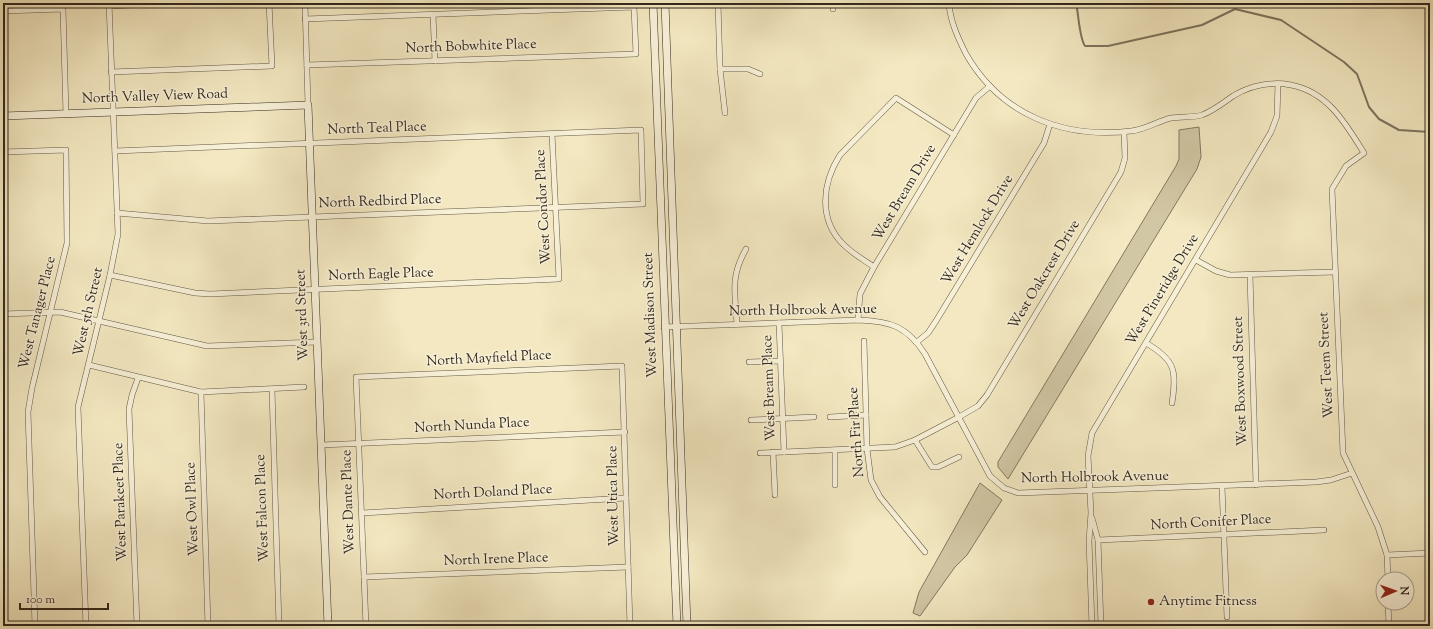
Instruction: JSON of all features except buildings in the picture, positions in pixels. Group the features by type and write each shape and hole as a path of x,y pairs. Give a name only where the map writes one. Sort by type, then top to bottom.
{"street":[{"path":"109,4 176,3"},
{"path":"110,72 272,66 269,3"},
{"name":"West 3rd Street","path":"304,3 328,626"},
{"name":"West Madison Street","path":"653,3 664,327 677,626"},
{"name":"West Madison Street","path":"665,3 687,626"},
{"path":"718,3 720,69 725,113"},
{"path":"833,3 833,9"},
{"path":"949,3 956,33 973,66 1004,101 1019,111 1050,124 1067,129 1124,132 1137,130 1172,118 1200,116 1242,92 1262,85 1278,84"},
{"name":"West 5th Street","path":"86,626 78,416 80,399 117,241 115,151 110,72 109,4"},
{"name":"North Bobwhite Place","path":"307,65 636,54 634,7 433,15"},
{"path":"3,11 62,9 66,114"},
{"path":"305,19 433,15 435,61"},
{"path":"720,69 748,69 760,74"},
{"name":"West Teem Street","path":"1278,84 1299,87 1326,102 1338,114 1364,153 1346,166 1332,189 1343,453 1378,527 1387,554 1388,571"},
{"name":"West Pineridge Drive","path":"1092,626 1089,541 1091,513 1088,448 1094,426 1196,260 1275,125 1278,108 1278,84"},
{"name":"West Bream Drive","path":"858,320 860,294 874,267 976,98 990,86"},
{"path":"874,267 844,245 829,222 825,192 829,176 835,163 840,155 896,98 954,134"},
{"name":"North Valley View Road","path":"3,116 308,105"},
{"name":"West Hemlock Drive","path":"917,342 928,333 940,314 1044,143 1050,124"},
{"name":"North Teal Place","path":"115,151 641,130 643,204"},
{"name":"West Oakcrest Drive","path":"760,453 895,447 915,440 978,406 987,395 1119,176 1124,162 1124,132"},
{"name":"West Condor Place","path":"552,134 559,279"},
{"name":"West Tanager Place","path":"3,152 66,150 67,242 29,399 27,424 35,626"},
{"name":"North Redbird Place","path":"117,213 199,221 643,204"},
{"path":"737,324 734,278 737,264 746,249"},
{"path":"1196,260 1225,274 1250,276 1335,272"},
{"name":"North Eagle Place","path":"110,275 195,293 315,290 559,279"},
{"name":"West Boxwood Street","path":"1250,276 1256,485"},
{"path":"3,296 3,314 51,312 69,314 207,346 317,342"},
{"name":"North Holbrook Avenue","path":"664,327 876,320 903,329 917,342 990,476 1004,488 1023,494 1316,482 1331,480 1352,473"},
{"name":"West Bream Place","path":"779,323 784,452"},
{"name":"North Fir Place","path":"864,341 868,472 874,487 925,552"},
{"path":"1146,343 1162,353 1171,365 1175,382 1172,403"},
{"path":"748,362 780,361"},
{"path":"89,365 201,392 272,390 304,387"},
{"name":"North Mayfield Place","path":"356,377 622,366"},
{"name":"West Utica Place","path":"622,366 630,626"},
{"name":"West Dante Place","path":"356,377 366,626"},
{"name":"West Parakeet Place","path":"137,626 129,409 138,378"},
{"name":"West Falcon Place","path":"272,390 279,626"},
{"name":"West Owl Place","path":"201,392 208,626"},
{"path":"830,417 866,415"},
{"path":"751,420 814,417"},
{"name":"North Nunda Place","path":"321,445 625,432"},
{"path":"915,440 932,467 938,467 959,457"},
{"path":"835,450 835,485"},
{"path":"773,452 774,495"},
{"path":"1222,486 1227,617"},
{"name":"North Doland Place","path":"362,513 626,498"},
{"name":"West Pineridge Drive","path":"1091,513 1098,540 1101,626"},
{"name":"North Conifer Place","path":"1098,540 1324,530"},
{"path":"1387,554 1430,553"},
{"name":"North Irene Place","path":"364,577 628,567"},
{"path":"1388,611 1389,626"}],"shaded area":[{"path":"1199,127 1201,157 1197,169 1008,479 998,467 998,462 1176,166 1179,159 1179,130"},
{"path":"980,483 1002,500 967,555 955,567 920,616 913,613 919,592"}],"waterway":[{"path":"1076,3 1080,32 1085,46 1108,46 1202,25 1235,9 1281,20 1344,62 1357,74 1369,107 1379,119 1399,130 1430,132"}],"place":[{"name":"Anytime Fitness","path":"1151,602"}]}
